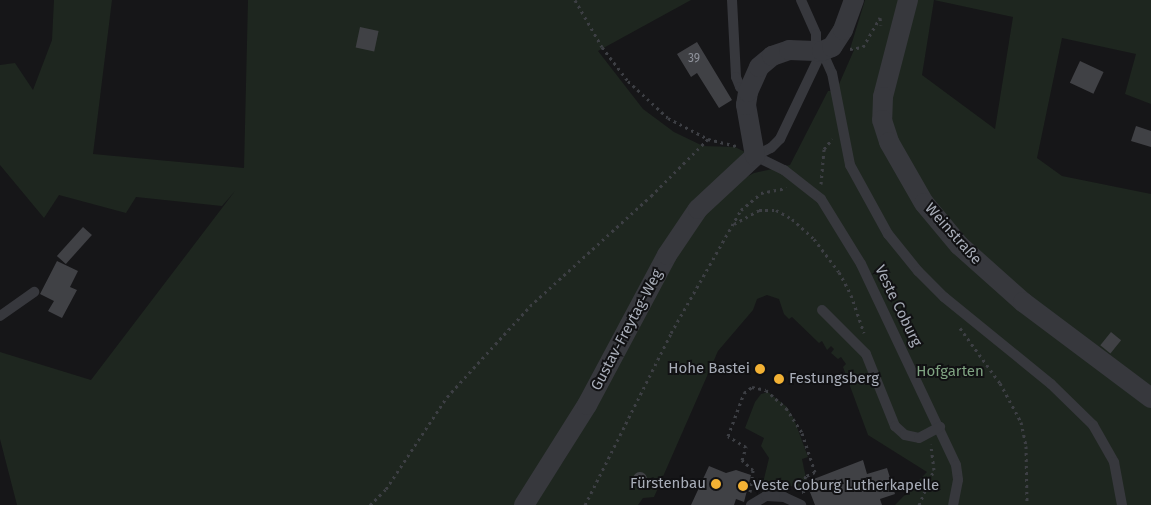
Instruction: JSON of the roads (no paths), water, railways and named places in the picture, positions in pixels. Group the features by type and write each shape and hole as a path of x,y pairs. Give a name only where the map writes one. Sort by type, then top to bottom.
{"street":[{"path":"750,161 746,105 748,92 759,67 772,56 789,50 819,51 835,44 854,0"},
{"name":"Weinstraße","path":"908,0 885,88 882,120 889,142 924,203 959,245 1023,302 1151,398"},
{"name":"Gustav-Freytag-Weg","path":"524,505 596,388 667,255 698,209 726,181 750,161"}],"lane":[{"path":"732,0 735,70 740,87 748,92"},
{"path":"801,0 816,34 819,51 832,73 842,136 850,165 866,198 918,271 944,297 1051,384 1092,425 1114,462 1122,505"},
{"path":"750,161 771,148 780,139 819,51"},
{"name":"Veste Coburg","path":"750,161 784,170 821,200 861,264 956,465 958,480 953,505"},
{"path":"0,316 34,292"},
{"path":"822,310 866,354 895,426 911,437 930,433 940,428"},
{"path":"751,505 766,496 799,503"}],"place":[{"name":"Hohe Bastei","path":"760,369"},
{"name":"Festungsberg","path":"779,379"},
{"name":"Fürstenbau","path":"716,484"},
{"name":"Veste Coburg Lutherkapelle","path":"743,486"}],"park label":[{"name":"Hofgarten","path":"950,372"}]}
